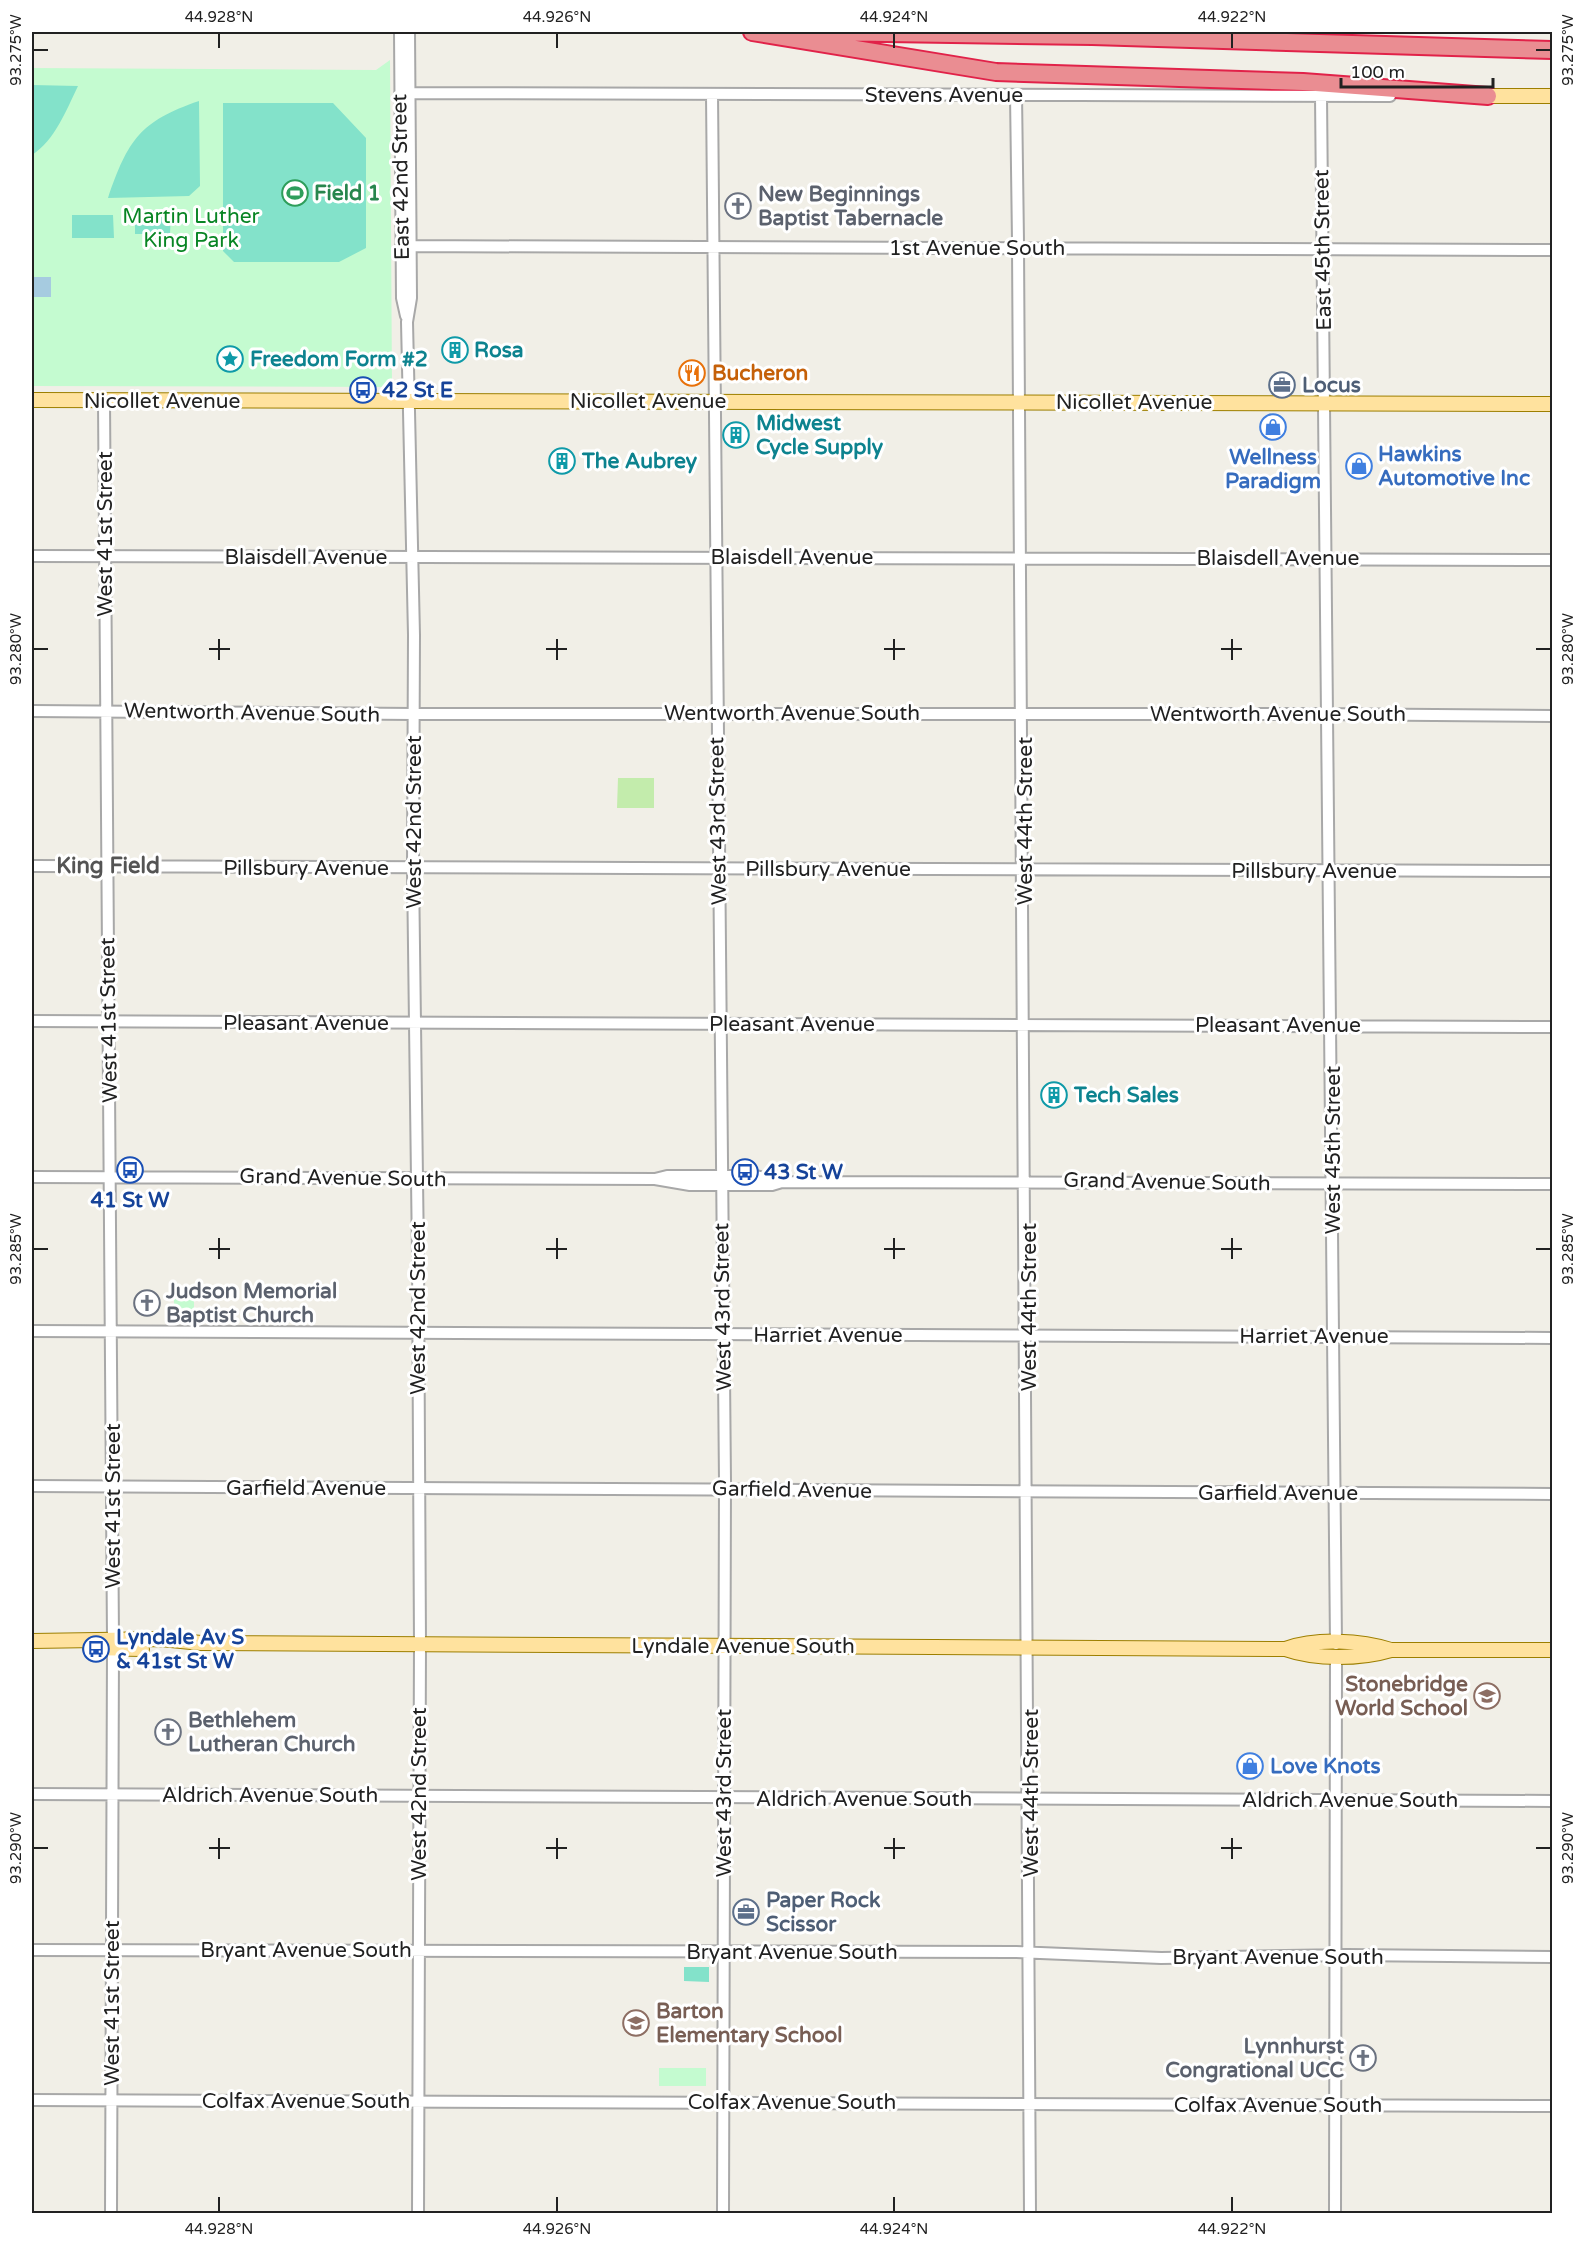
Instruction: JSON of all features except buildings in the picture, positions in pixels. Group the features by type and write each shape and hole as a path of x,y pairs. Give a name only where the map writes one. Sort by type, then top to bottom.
{"highway":[{"path":"752,32 996,72 1303,82 1488,96"},
{"path":"820,32 1092,36 1552,50"},
{"path":"1092,36 1115,32"}],"main road":[{"path":"1488,96 1552,96"},
{"name":"Nicollet Avenue","path":"32,400 1552,404"},
{"name":"Lyndale Avenue South","path":"32,1642 1286,1649 1300,1654 1380,1646 1391,1650 1552,1650"}],"street":[{"name":"East 42nd Street","path":"400,32 404,59 406,246 411,298 407,322 409,402"},
{"name":"East 42nd Street","path":"404,59 409,32"},
{"name":"Stevens Avenue","path":"405,93 1488,96"},
{"name":"West 43rd Street","path":"712,94 725,1489 723,2214"},
{"name":"West 44th Street","path":"1016,95 1026,870 1031,1647 1030,2214"},
{"name":"East 45th Street","path":"1321,96 1325,404"},
{"name":"1st Avenue South","path":"406,246 1552,250"},
{"name":"West 41st Street","path":"104,400 112,1331 111,2214"},
{"name":"West 42nd Street","path":"409,402 414,714 413,869 420,1644 417,2214"},
{"name":"West 45th Street","path":"1325,404 1336,1649 1335,2214"},
{"name":"Blaisdell Avenue","path":"32,556 1552,560"},
{"name":"Wentworth Avenue South","path":"32,711 1552,716"},
{"name":"Pillsbury Avenue","path":"32,866 1552,871"},
{"name":"Pleasant Avenue","path":"32,1021 1552,1027"},
{"name":"Grand Avenue South","path":"32,1177 655,1179 667,1176 722,1181 756,1176 782,1182 1552,1184"},
{"name":"Harriet Avenue","path":"32,1331 417,1334 1334,1335 1552,1338"},
{"name":"Garfield Avenue","path":"32,1486 1552,1494"},
{"name":"Aldrich Avenue South","path":"32,1794 1552,1801"},
{"name":"Bryant Avenue South","path":"32,1950 1031,1952 1161,1958 1552,1957"},
{"name":"Colfax Avenue South","path":"32,2100 1552,2106"}],"green space":[{"name":"Martin Luther King Park","path":"390,60 392,387 32,386 32,68 376,70"},
{"path":"32,85 78,86 53,133 32,155"},
{"path":"199,101 200,186 189,196 108,198 122,161 139,135 163,116"},
{"name":"Field 1","path":"223,103 333,103 366,138 366,248 339,262 234,262 223,251"},
{"path":"135,210 171,210 170,234 135,234"},
{"path":"72,215 113,215 114,238 72,238"},
{"path":"618,778 654,778 654,808 617,808"},
{"path":"174,1295 194,1295 194,1320 174,1320"},
{"path":"684,1967 709,1967 709,1982 684,1981"},
{"path":"659,2068 706,2068 706,2086 659,2086"}],"water":[{"path":"32,277 51,277 51,297 32,297"}],"place":[{"name":"Field 1","path":"295,193"},
{"name":"New Beginnings Baptist Tabernacle","path":"738,206"},
{"name":"Rosa","path":"455,350"},
{"name":"Freedom Form #2","path":"230,359"},
{"name":"Bucheron","path":"692,373"},
{"name":"Locus","path":"1282,385"},
{"name":"42 St E","path":"363,390"},
{"name":"Wellness Paradigm","path":"1273,427"},
{"name":"Midwest Cycle Supply","path":"736,435"},
{"name":"The Aubrey","path":"562,461"},
{"name":"Hawkins Automotive Inc","path":"1359,466"},
{"name":"Tech Sales","path":"1054,1095"},
{"name":"41 St W","path":"130,1170"},
{"name":"43 St W","path":"745,1172"},
{"name":"Judson Memorial Baptist Church","path":"147,1303"},
{"name":"Lyndale Av S & 41st St W","path":"96,1649"},
{"name":"Stonebridge World School","path":"1487,1696"},
{"name":"Bethlehem Lutheran Church","path":"168,1732"},
{"name":"Love Knots","path":"1250,1766"},
{"name":"Paper Rock Scissor","path":"746,1912"},
{"name":"Barton Elementary School","path":"636,2023"},
{"name":"Lynnhurst Congrational UCC","path":"1363,2058"}],"district":[{"name":"King Field","path":"108,866"}]}
